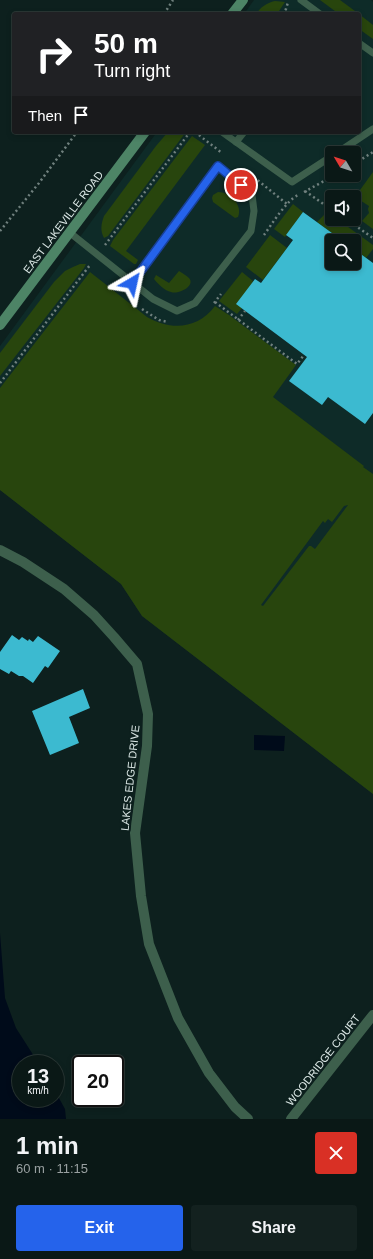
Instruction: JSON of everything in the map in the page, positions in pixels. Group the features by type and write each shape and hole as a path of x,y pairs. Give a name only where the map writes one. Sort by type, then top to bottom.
{"main road":[{"path":"234,12 243,0"},
{"name":"EAST LAKEVILLE ROAD","path":"0,326 143,134"}],"street":[{"name":"LAKES EDGE DRIVE","path":"0,550 23,562 69,594 94,615 136,664 148,714 147,746 135,833 141,896 149,944 178,1018 209,1073 235,1106 248,1119"},
{"name":"WOODRIDGE COURT","path":"291,1119 373,1015"}],"lane":[{"path":"301,0 317,12"},
{"path":"361,44 373,53"},
{"path":"348,146 373,129"},
{"path":"225,134 292,182 325,161"},
{"path":"236,142 242,134"},
{"path":"70,232 132,283 153,299 177,311 194,303 251,231 254,211 252,195 218,166 132,283"}],"path":[{"path":"165,12 174,0"},
{"path":"284,12 289,0"},
{"path":"0,231 39,184 76,134"},
{"path":"361,160 373,152"},
{"path":"305,191 325,205"},
{"path":"356,226 373,238"},
{"path":"214,302 297,364 304,355"},
{"path":"238,320 245,311"}],"shaded area":[{"path":"254,0 371,0 373,2 373,794 142,616 121,584 0,490 0,346 156,134 361,134 361,12 245,12"}],"green space":[{"path":"320,0 340,0 356,12 336,12"},
{"path":"275,1 285,2 278,12 258,12 269,3"},
{"path":"361,16 373,25 373,39 361,30"},
{"path":"166,134 184,134 108,236 104,238 101,227 104,216"},
{"path":"192,136 205,145 126,251 138,260 136,264 134,264 110,246"},
{"path":"373,172 373,229 362,221 369,213 369,206 361,201 360,190"},
{"path":"218,192 227,194 234,200 239,208 238,217 235,218 213,202 213,195"},
{"path":"293,204 303,212 285,237 274,229"},
{"path":"325,215 325,226 347,226 358,234 333,234 317,222"},
{"path":"270,235 287,248 263,280 246,267"},
{"path":"361,236 373,245 373,249 366,258 361,254"},
{"path":"80,264 86,264 0,376 0,353 54,282 65,271"},
{"path":"179,271 191,281 188,287 182,291 174,293 169,291 162,287 154,279 156,275 169,283"},
{"path":"90,272 147,317 165,324 175,326 192,323 208,314 215,306 296,365 273,397 373,474 373,794 142,616 121,584 0,490 0,388","holes":["348,505 315,549 309,546 263,606 261,605 323,521 325,523 328,519 332,522 344,506"]},
{"path":"242,272 253,281 242,308 237,314 219,301"}],"water":[{"path":"254,735 285,736 284,751 254,750"},
{"path":"0,933 5,998 16,1028 33,1055 12,1055 12,1107 64,1107 66,1119 0,1119"}],"building":[{"path":"303,212 333,234 325,234 325,270 361,270 361,254 373,263 373,413 365,424 328,397 322,405 289,381 307,357 236,304 255,279 261,283 293,240 286,235"},
{"path":"12,635 19,640 22,637 33,642 38,636 60,651 48,668 45,666 33,683 23,676 19,676 11,671 9,674 0,669 0,652"},
{"path":"83,689 90,708 69,717 79,743 50,755 32,711"}],"route":[{"path":"132,283 218,166 241,185"}]}
